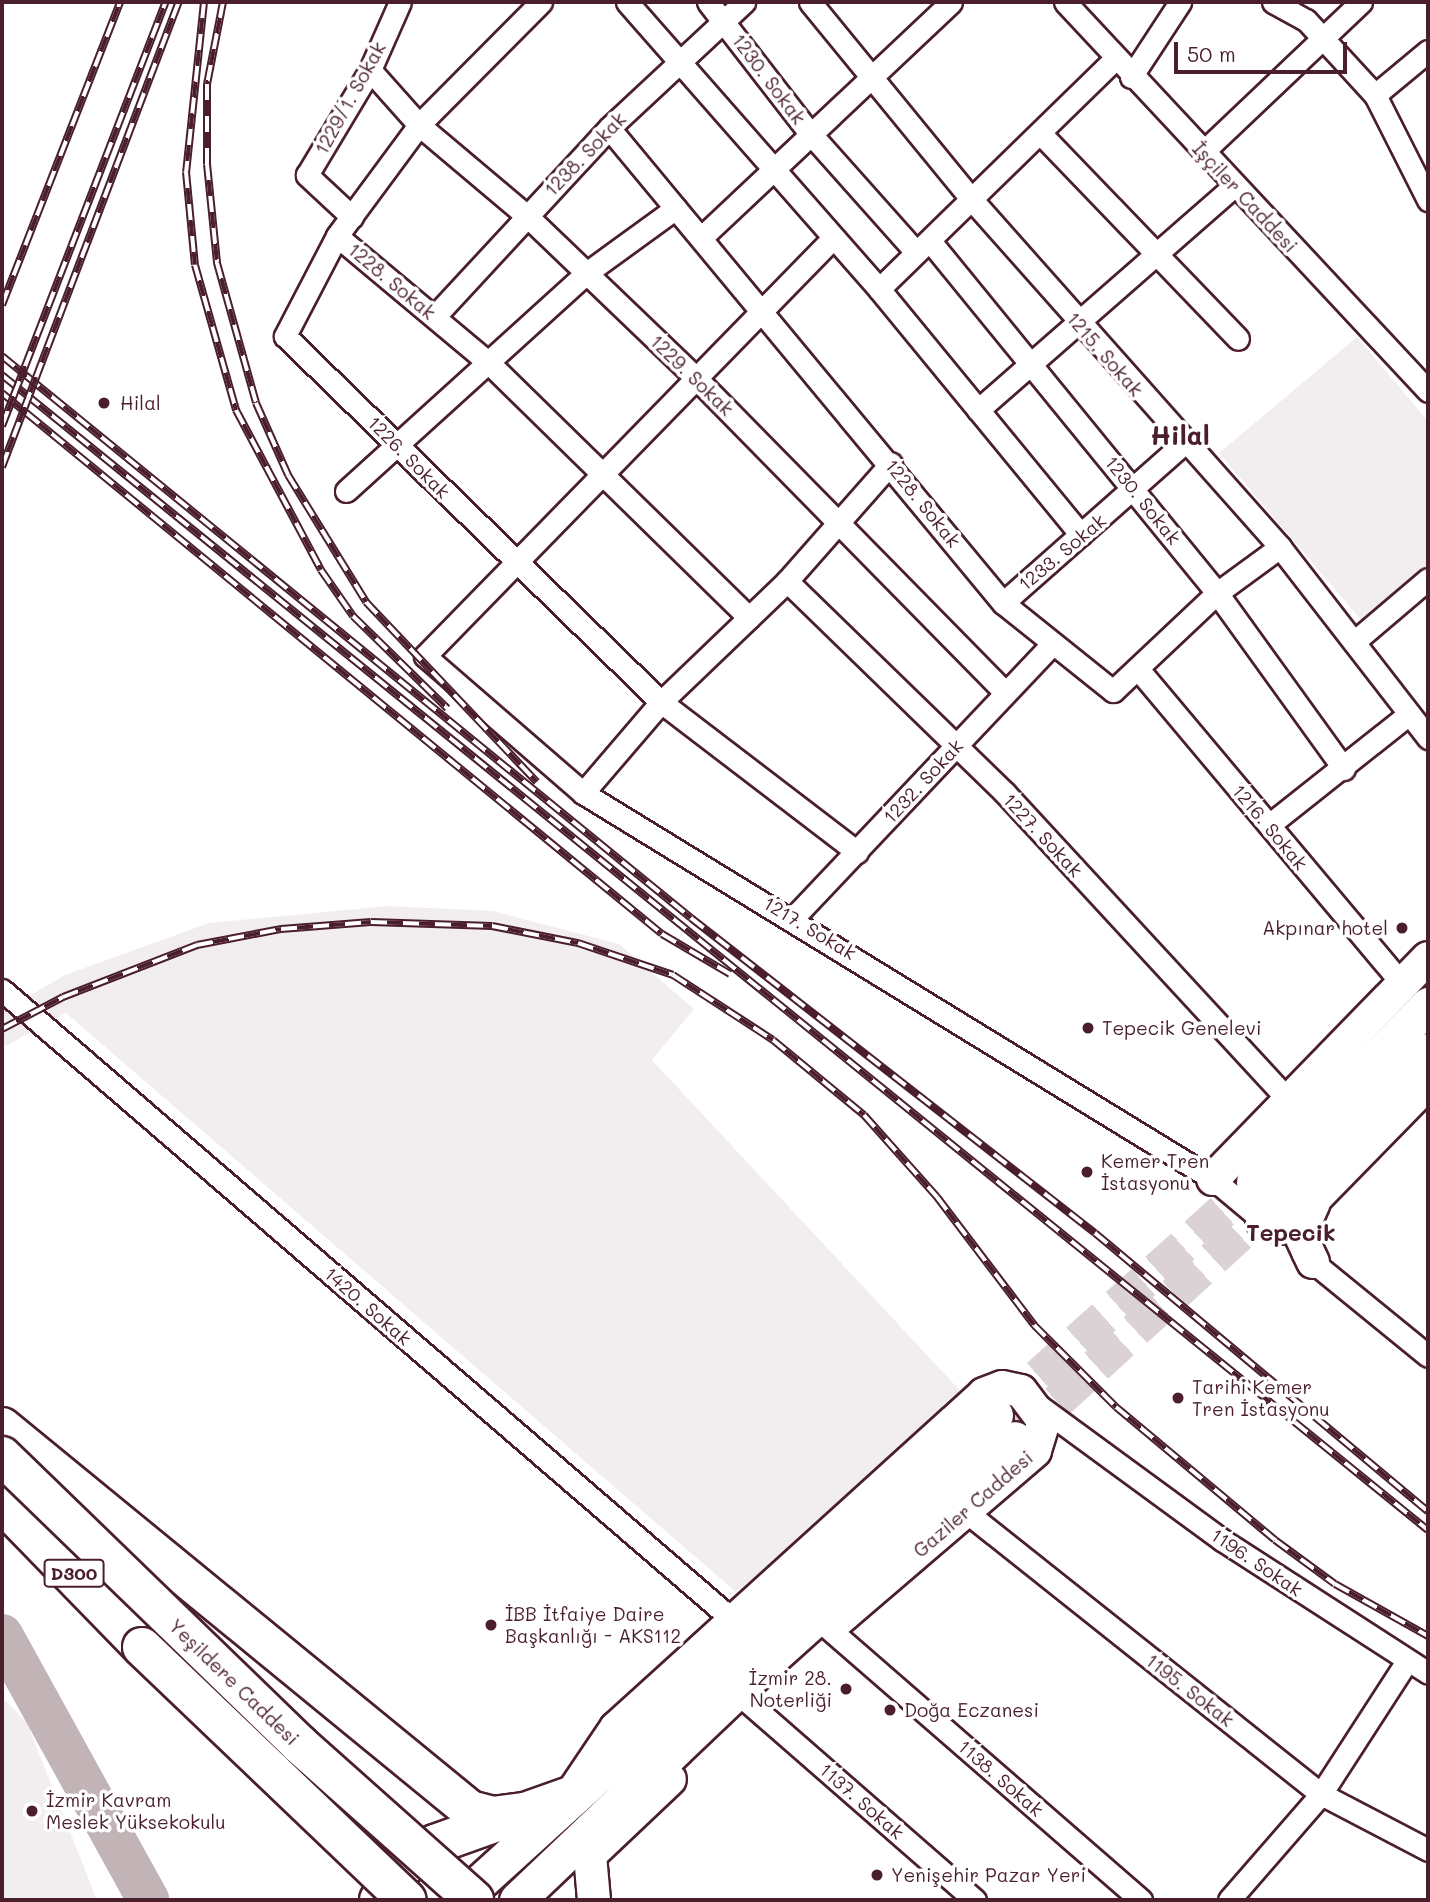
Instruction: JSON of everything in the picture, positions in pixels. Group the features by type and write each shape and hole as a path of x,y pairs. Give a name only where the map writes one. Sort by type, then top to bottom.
{"highway":[{"path":"2,1427 454,1798 492,1816 525,1812"},
{"name":"Yeşildere Caddesi","path":"2,1456 298,1743 474,1900"},
{"name":"Yeşildere Caddesi","path":"2,1503 142,1647 407,1900"},
{"path":"2,1539 142,1647"},
{"path":"379,1900 393,1875 430,1847 570,1796"}],"main road":[{"path":"1262,1203 1415,994 1428,958"},
{"path":"1213,1179 1287,1099 1415,994"},
{"path":"1262,1203 1428,1051"},
{"path":"1262,1203 1281,1228 1316,1200 1428,1083"},
{"path":"1313,1262 1300,1234 1316,1200"},
{"path":"570,1796 616,1728 984,1394 1011,1387 1032,1401"},
{"name":"Gaziler Caddesi","path":"519,1898 772,1657 1017,1433 1044,1421 1032,1401"},
{"path":"460,1900 570,1796 1017,1433"},
{"name":"Gaziler Caddesi","path":"590,1855 828,1628 965,1511 1017,1433"},
{"path":"519,1898 590,1855 594,1900"}],"street":[{"name":"1229/1. Sokak","path":"352,217 307,175 370,70 400,2"},
{"name":"1226. Sokak","path":"541,2 419,125 337,236 285,336 662,702 857,852"},
{"path":"627,2 682,58 879,289 1082,535"},
{"name":"1230. Sokak","path":"708,2 809,132 923,246 1032,364 1217,593 1344,769"},
{"name":"1238. Sokak","path":"435,316 609,128 744,2"},
{"name":"1215. Sokak","path":"810,2 973,201 1078,323 1183,444 1280,547 1428,738"},
{"path":"702,237 870,74 951,2"},
{"name":"İşçiler Caddesi","path":"1065,2 1114,60 1428,391"},
{"path":"1131,77 1180,2"},
{"path":"1273,2 1323,37 1375,95 1428,200"},
{"path":"1203,152 1361,2"},
{"path":"1375,95 1428,51"},
{"path":"879,289 973,201 1114,60"},
{"name":"1229. Sokak","path":"370,70 419,125 526,215 694,376 1004,692"},
{"name":"1228. Sokak","path":"609,128 891,463 1003,603 1113,691 1217,593 1280,547"},
{"path":"1041,134 1238,339"},
{"path":"978,410 1234,186"},
{"path":"346,491 585,274 676,208"},
{"name":"1228. Sokak","path":"337,236 488,363 749,618"},
{"path":"519,565 694,376 834,238"},
{"name":"1233. Sokak","path":"1003,603 1136,490 1183,444"},
{"path":"583,793 662,702 787,581 891,463"},
{"name":"1217. Sokak","path":"519,565 425,656 583,793 794,917 1213,1179 1262,1203 1313,1262 1428,1356"},
{"path":"1354,642 1428,579"},
{"name":"1227. Sokak","path":"787,581 957,746 1287,1099"},
{"name":"1232. Sokak","path":"794,917 1052,644"},
{"name":"1216. Sokak","path":"1138,669 1415,994"},
{"path":"1269,825 1344,769 1409,715"},
{"name":"1420. Sokak","path":"2,990 734,1621"},
{"name":"1196. Sokak","path":"1032,1401 1094,1442 1222,1540 1428,1672"},
{"path":"1017,1433 1067,1436 1094,1442"},
{"name":"1195. Sokak","path":"965,1511 1321,1794 1428,1850"},
{"name":"1138. Sokak","path":"828,1628 1141,1900"},
{"path":"1229,1900 1321,1794 1407,1661"},
{"name":"1137. Sokak","path":"748,1703 975,1900"}],"shaded area":[{"path":"1357,337 1428,421 1428,564 1362,621 1219,453"},
{"path":"388,906 493,911 619,944 694,1009 652,1060 967,1398 736,1592 66,1013 2,1048 2,1012 65,975 209,923"},
{"name":"İzmir Kavram Meslek Yüksekokulu","path":"2,1697 27,1723 97,1900 2,1900"}],"waterway":[{"path":"2,1635 148,1900"}],"tunnel":[{"path":"999,1411 1254,1182"},
{"path":"1018,1437 1271,1205"}],"railway":[{"path":"2,305 120,2"},
{"path":"2,426 166,2"},
{"path":"2,467 179,2"},
{"path":"204,2 186,172 195,265 236,410 321,570 353,616 447,708"},
{"path":"223,2 207,84 207,164 217,263 256,403 288,475 366,602 537,782"},
{"path":"2,356 691,918 1095,1233 1428,1511"},
{"path":"2,375 1428,1530"},
{"path":"2,393 662,934 730,974"},
{"path":"2,1029 63,997 197,945 281,929 371,922 492,926 578,943 673,975 773,1040 864,1115 937,1197 1034,1325 1116,1407 1275,1540 1335,1584 1428,1636"}],"place":[{"name":"Hilal","path":"104,403"},
{"name":"Akpınar hotel","path":"1402,928"},
{"name":"Tepecik Genelevi","path":"1088,1028"},
{"name":"Kemer Tren İstasyonu","path":"1087,1172"},
{"name":"Tarihi Kemer Tren İstasyonu","path":"1178,1398"},
{"name":"İBB İtfaiye Daire Başkanlığı - AKS112","path":"491,1625"},
{"name":"İzmir 28. Noterliği","path":"846,1689"},
{"name":"Doğa Eczanesi","path":"890,1710"},
{"name":"İzmir Kavram Meslek Yüksekokulu","path":"32,1811"},
{"name":"Yenişehir Pazar Yeri","path":"877,1875"}],"district":[{"name":"Hilal","path":"1180,436"},
{"name":"Tepecik","path":"1291,1232"}]}
